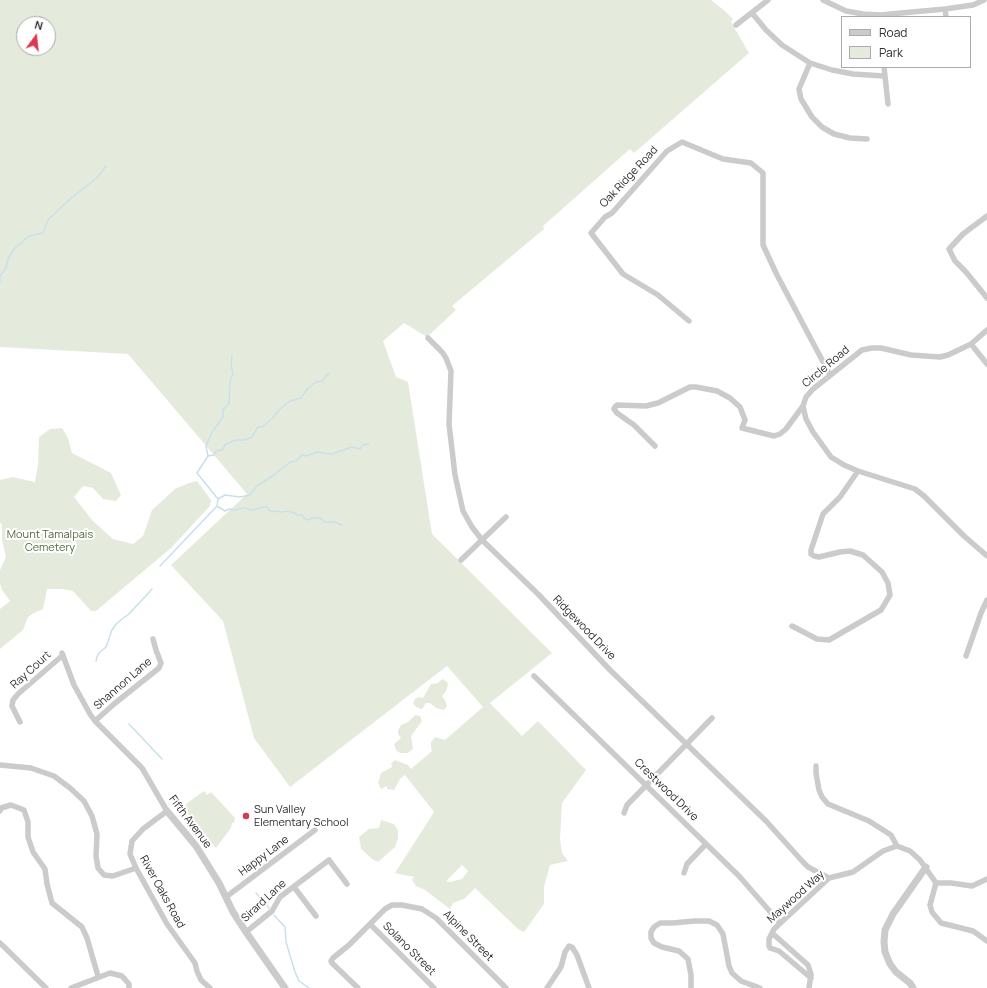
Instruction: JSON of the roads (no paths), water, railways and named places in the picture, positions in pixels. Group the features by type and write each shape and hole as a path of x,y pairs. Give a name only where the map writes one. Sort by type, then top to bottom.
{"street":[{"path":"736,25 768,0"},
{"path":"824,0 846,11 880,16 973,5 984,0"},
{"path":"945,9 946,16"},
{"path":"752,13 766,30 782,45 810,63 832,70 853,74 884,76"},
{"path":"810,63 799,89 801,99 812,117 822,127 834,134 867,140"},
{"path":"884,68 888,104"},
{"name":"Oak Ridge Road","path":"689,321 658,295 623,274 591,233 667,151 682,142 723,159 751,163 763,173 763,245 777,275 830,375"},
{"path":"987,216 963,234 949,249 955,261 987,298"},
{"name":"Circle Road","path":"987,330 971,344 948,356 940,357 911,355 886,349 872,348 861,351 830,375 806,397 803,406 806,419 813,432 831,457 858,471 902,484 920,492 987,556"},
{"name":"Ridgewood Drive","path":"428,338 442,352 451,371 448,424 455,475 463,510 472,527 482,540 538,594 610,670 766,821 808,867 829,878"},
{"path":"971,344 987,364"},
{"path":"655,446 634,425 617,413 614,409 615,407 618,405 646,406 658,403 690,387 696,387 717,391 730,398 740,407 745,420 742,428 774,436 786,430 803,406"},
{"path":"792,626 817,638 829,640 881,610 890,595 888,583 882,572 863,555 850,551 819,557 812,554 811,550 823,514 843,494 858,471"},
{"path":"461,560 506,517"},
{"path":"966,656 987,600"},
{"name":"Shannon Lane","path":"95,721 159,668 161,663 153,639"},
{"name":"Fifth Avenue","path":"62,654 74,685 90,714 95,721 142,768 167,811 196,846 219,883 246,932 285,988"},
{"name":"Ray Court","path":"20,722 12,706 13,700 62,654"},
{"name":"Crestwood Drive","path":"534,676 739,876 780,923"},
{"path":"624,813 627,805 712,718"},
{"path":"0,765 31,768 54,776 84,801 92,816 97,834 96,856 98,868 104,874 114,876 136,868"},
{"path":"816,766 819,790 822,797 828,804 878,826 891,835 897,846 910,852 926,867 936,883 930,905 932,912 937,919 947,926 973,931 987,941"},
{"path":"0,810 1,808 11,805 24,810 28,822 28,837 33,852 45,869 46,884 52,903 82,927 87,938 98,976"},
{"name":"River Oaks Road","path":"167,811 143,829 132,841 130,854 166,924 195,962 197,971 202,980 210,988"},
{"name":"Happy Lane","path":"226,897 315,830"},
{"path":"684,874 687,864 706,844"},
{"name":"Maywood Way","path":"811,978 779,951 770,948 769,943 772,933 780,923 829,878 853,872 883,851 897,846"},
{"name":"Sirard Lane","path":"246,932 269,914 280,897 329,860 348,884"},
{"path":"913,988 910,983 896,972 890,964 885,952 884,942 886,930 893,914 926,867"},
{"path":"936,883 951,883 972,886 987,879"},
{"path":"294,887 316,916"},
{"name":"Alpine Street","path":"370,924 388,906 402,905 422,909 436,918 506,988"},
{"path":"691,988 691,975 688,959 679,950 662,947 654,943 651,938 651,932 654,926 660,923 709,921 717,925 723,934 729,966 732,973 741,981 760,988"},
{"path":"358,988 331,961 370,924"},
{"name":"Solano Street","path":"370,924 434,988"},
{"name":"Maywood Way","path":"772,933 808,965 811,978"},
{"path":"0,943 46,988"},
{"path":"547,988 561,967 564,955 569,946 572,947 577,955 589,988"},
{"path":"71,988 110,972 122,976 129,984 129,988"},
{"path":"809,988 811,978"}],"waterway":[{"path":"0,282 0,276 6,268 8,259 14,249 29,236 43,233 48,220 71,198 97,178 106,166"},
{"path":"160,566 217,506 218,499 197,473 208,456 206,446 212,432 223,417 223,410 229,403 230,381 233,374 231,365 232,356"},
{"path":"208,456 214,455 216,451 222,450 226,444 236,440 245,440 252,437 258,427 262,427 272,419 279,410 290,401 301,398 307,389 316,382 322,381 329,373"},
{"path":"218,499 225,495 240,497 250,495 257,486 290,462 296,461 302,455 307,456 316,452 332,454 352,447 360,449 363,445 369,444"},
{"path":"217,506 225,511 229,509 234,510 244,508 253,510 267,507 270,511 287,511 297,515 302,515 308,520 320,518 325,522 335,522 342,525"},
{"path":"96,661 98,654 106,647 112,630 117,623 129,614 152,589"},
{"path":"129,724 162,759"},
{"path":"256,893 269,908"},
{"path":"274,915 285,927 286,942 299,981 309,988"}],"place":[{"name":"Sun Valley Elementary School","path":"246,816"}],"park label":[{"name":"Mount Tamalpais Cemetery","path":"50,541"}]}
